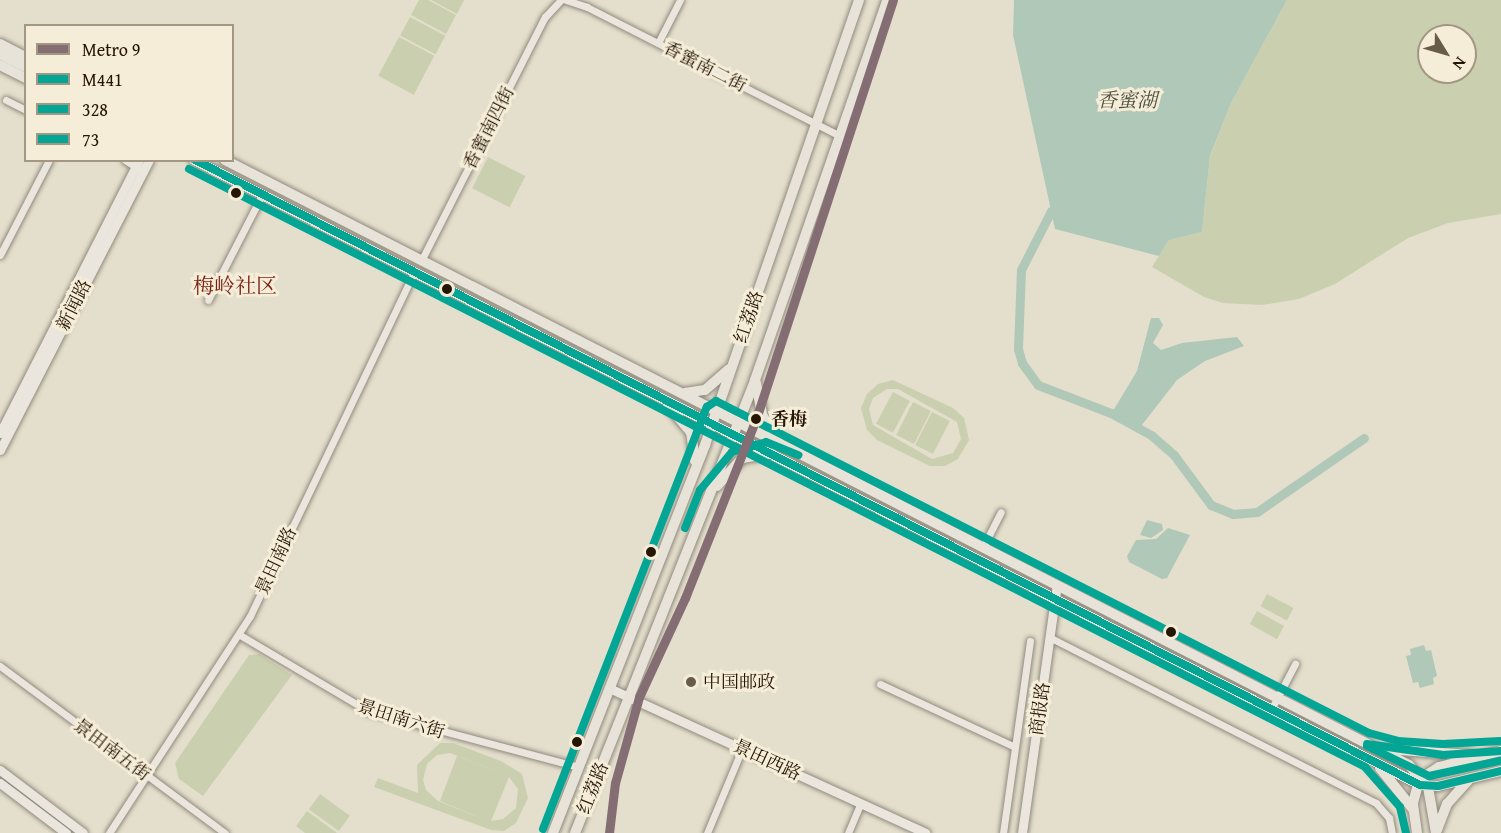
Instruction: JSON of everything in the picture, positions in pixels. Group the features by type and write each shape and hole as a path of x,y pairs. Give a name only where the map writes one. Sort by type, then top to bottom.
{"main road":[{"name":"红荔路","path":"553,833 713,423 859,0"},
{"name":"红荔路","path":"574,833 740,422 842,137 887,0"},
{"path":"0,44 24,56"},
{"path":"0,54 24,65"},
{"path":"0,65 24,77"},
{"path":"198,162 1371,759 1423,782 1474,777 1501,771"},
{"path":"229,162 1365,743 1423,782 1436,833"},
{"path":"680,393 705,390 720,380 734,361"},
{"path":"755,380 764,421 788,447"},
{"path":"652,392 677,412 691,432 695,470"},
{"path":"709,496 742,458 775,454"},
{"path":"1365,743 1417,753 1496,753"},
{"path":"1413,809 1423,782 1439,767 1496,753"},
{"path":"1371,759 1395,782 1413,809 1417,833"},
{"path":"1436,833 1447,804 1474,777"}],"street":[{"name":"香蜜南四街","path":"421,261 546,17 561,0"},
{"name":"香蜜南二街","path":"566,0 658,43 842,137"},
{"path":"658,43 680,0"},
{"path":"6,100 24,109"},
{"path":"0,255 48,162"},
{"name":"新闻路","path":"0,433 140,166"},
{"name":"新闻路","path":"0,450 140,166"},
{"path":"208,300 262,195"},
{"name":"景田南路","path":"109,833 240,635 414,272"},
{"path":"982,547 1001,512"},
{"name":"商报路","path":"1022,833 1057,585"},
{"name":"景田南六街","path":"240,635 368,711 578,767"},
{"path":"1049,637 1376,803 1389,818 1392,833"},
{"path":"1003,833 1013,746 1030,641"},
{"path":"1272,708 1295,664"},
{"name":"景田南五街","path":"0,666 225,833"},
{"path":"880,684 1013,746"},
{"name":"景田西路","path":"609,688 926,833"},
{"path":"707,833 742,749"},
{"path":"0,770 83,833"},
{"path":"0,783 66,833"},
{"path":"848,833 861,803"}],"shaded area":[{"path":"419,0 428,0 456,15 446,34 411,15"},
{"path":"431,0 464,0 457,14"},
{"path":"1287,0 1501,0 1501,214 1448,223 1408,238 1335,284 1299,299 1262,305 1223,303 1204,297 1152,267 1169,240 1202,232 1210,157 1231,103"},
{"path":"410,17 445,36 435,54 400,36"},
{"path":"399,37 434,56 414,95 378,76"},
{"path":"488,157 525,176 510,207 472,188"},
{"path":"893,380 953,408 964,418 969,440 958,459 945,466 930,466 877,440 867,430 861,408 867,394 878,384","holes":["887,389 898,389 957,422 961,439 953,453 932,459 873,425 869,409 873,398"]},
{"path":"893,392 910,401 893,433 876,424"},
{"path":"913,402 931,411 914,444 896,435"},
{"path":"932,412 950,421 933,454 915,445"},
{"path":"1267,594 1293,608 1287,620 1260,606"},
{"path":"1257,611 1284,626 1277,639 1250,624"},
{"path":"259,654 292,675 203,796 179,779 175,763 249,655"},
{"path":"440,743 453,743 501,761 522,774 528,798 516,823 504,831 491,830 374,787 378,778 418,793 417,765","holes":["450,753 509,776 457,756 440,801 488,821 438,801 426,790 423,780 427,764 437,755","509,777 518,789 516,808 503,819 491,821"]},
{"path":"320,794 350,816 339,831 309,809"},
{"path":"307,811 337,833 305,833 296,826"}],"water":[{"name":"香蜜湖","path":"1014,0 1287,0 1231,103 1210,156 1202,232 1169,240 1159,256 1055,229 1013,35"},
{"path":"1151,318 1159,318 1163,325 1153,343 1161,350 1182,343 1237,337 1244,346 1205,361 1177,380 1138,430 1110,416 1137,371"},
{"path":"1147,520 1162,524 1163,530 1151,538 1140,535"},
{"path":"1168,528 1190,535 1167,578 1162,579 1129,562 1127,556 1136,540 1156,539"},
{"path":"1424,645 1426,651 1431,650 1437,676 1433,678 1434,684 1420,688 1418,682 1413,683 1406,656 1411,655 1410,649"}],"waterway":[{"path":"1051,211 1021,270 1018,349 1022,363 1038,385 1111,413 1151,435 1174,455 1211,505 1233,514 1257,512 1364,438"}],"metro line":[{"name":"9","path":"609,833 615,783 639,697 685,598 756,419 893,0"}],"transit line":[{"name":"M441","path":"199,162 1420,785 1438,786 1501,771"},
{"name":"328","path":"189,169 1365,767 1400,807 1406,833"},
{"name":"73","path":"543,829 707,407 716,401 1369,733 1398,741 1443,744 1500,741"},
{"name":"73","path":"685,528 700,490 732,452 766,442 799,455"},
{"name":"M441","path":"1367,744 1443,755 1501,751"},
{"name":"73","path":"1367,746 1429,776 1499,761"}],"place":[{"name":"香梅","path":"756,419"},
{"name":"中国邮政","path":"691,682"}],"district":[{"name":"梅岭社区","path":"235,286"}]}
